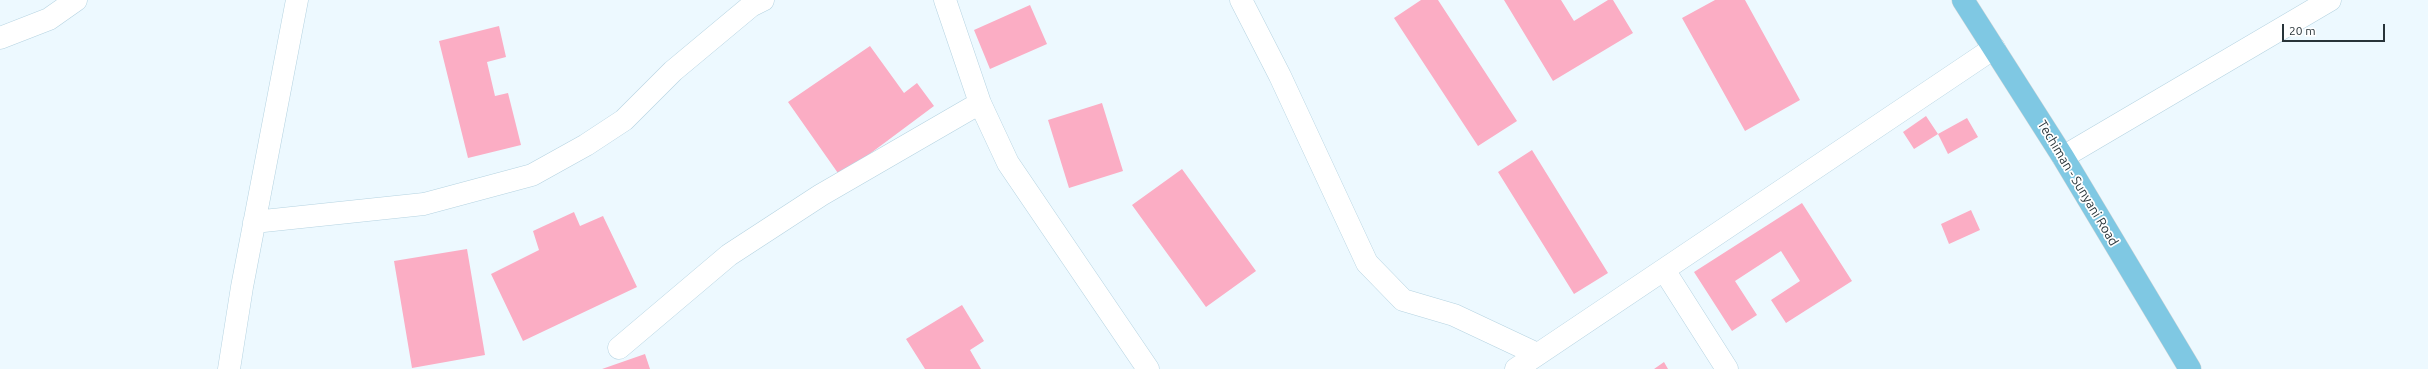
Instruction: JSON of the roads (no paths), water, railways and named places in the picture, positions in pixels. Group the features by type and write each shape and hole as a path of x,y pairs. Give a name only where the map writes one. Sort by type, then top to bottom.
{"main road":[{"name":"Techiman - Sunyani Road","path":"1963,0 2063,157 2190,369"}],"street":[{"path":"0,38 49,19 76,0"},
{"path":"229,369 254,222 298,0"},
{"path":"254,222 424,204 532,175 586,145 624,120 673,71 751,6 763,0"},
{"path":"945,0 980,102 1008,163 1148,369"},
{"path":"1241,0 1280,76 1367,263 1403,300 1454,315 1537,354"},
{"path":"2063,157 2330,0"},
{"path":"1516,369 1994,48"},
{"path":"619,348 728,256 821,195 980,102"},
{"path":"1664,270 1727,369"}]}
